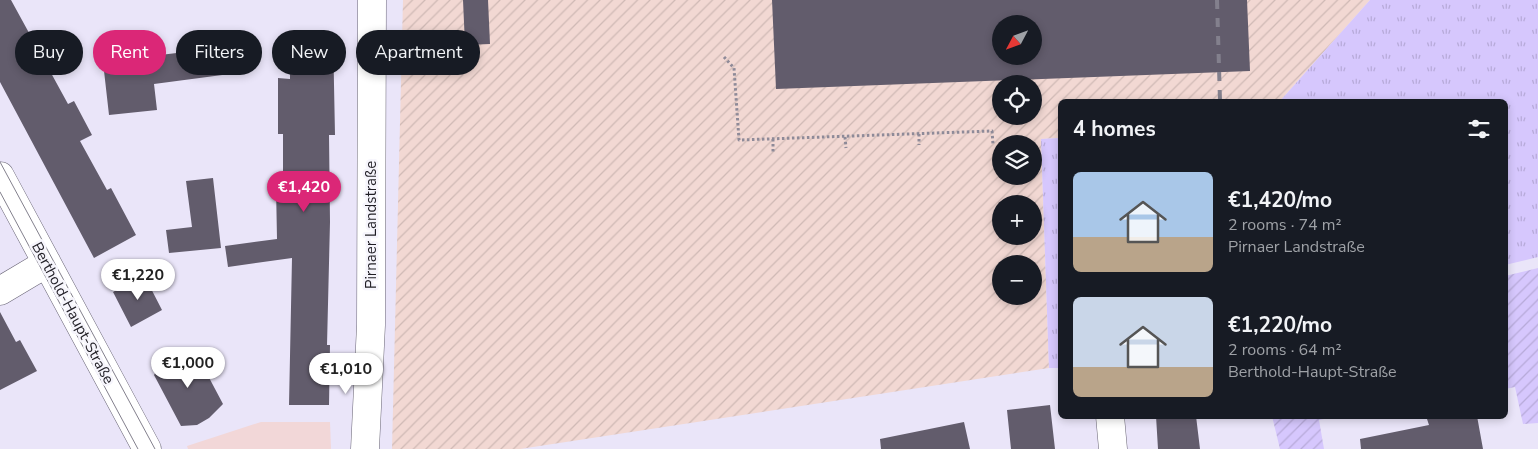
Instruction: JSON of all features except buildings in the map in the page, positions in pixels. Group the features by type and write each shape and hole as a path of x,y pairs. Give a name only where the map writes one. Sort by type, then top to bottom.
{"street":[{"name":"Pirnaer Landstraße","path":"366,449 371,324 372,0"},
{"name":"Berthold-Haupt-Straße","path":"0,176 146,449"},
{"path":"0,291 47,263"},
{"path":"1110,419 1113,449"}],"path":[{"path":"724,56 734,68 738,140 992,132 992,135"},
{"path":"919,134 919,145"},
{"path":"845,137 846,148"},
{"path":"773,139 773,152"}],"shaded area":[{"path":"403,0 1370,0 1282,99 1058,99 1058,138 1042,139 1042,135 992,135 992,185 1042,185 1042,168 1049,368 520,449 392,449 401,75 480,75 480,30 402,30"},
{"path":"261,422 330,422 331,449 188,449 187,446"}],"green space":[{"path":"1370,0 1538,0 1538,257 1508,264 1508,99 1282,99"},
{"path":"1058,138 1058,368 1049,368 1042,139"},
{"path":"1538,268 1538,423 1523,424 1515,387 1508,388 1508,275"},
{"path":"1273,419 1324,419 1319,420 1324,449 1280,449"}],"tram line":[{"path":"0,162 155,449"},
{"path":"0,192 138,449"}],"railway":[{"path":"1217,0 1220,99"}]}
